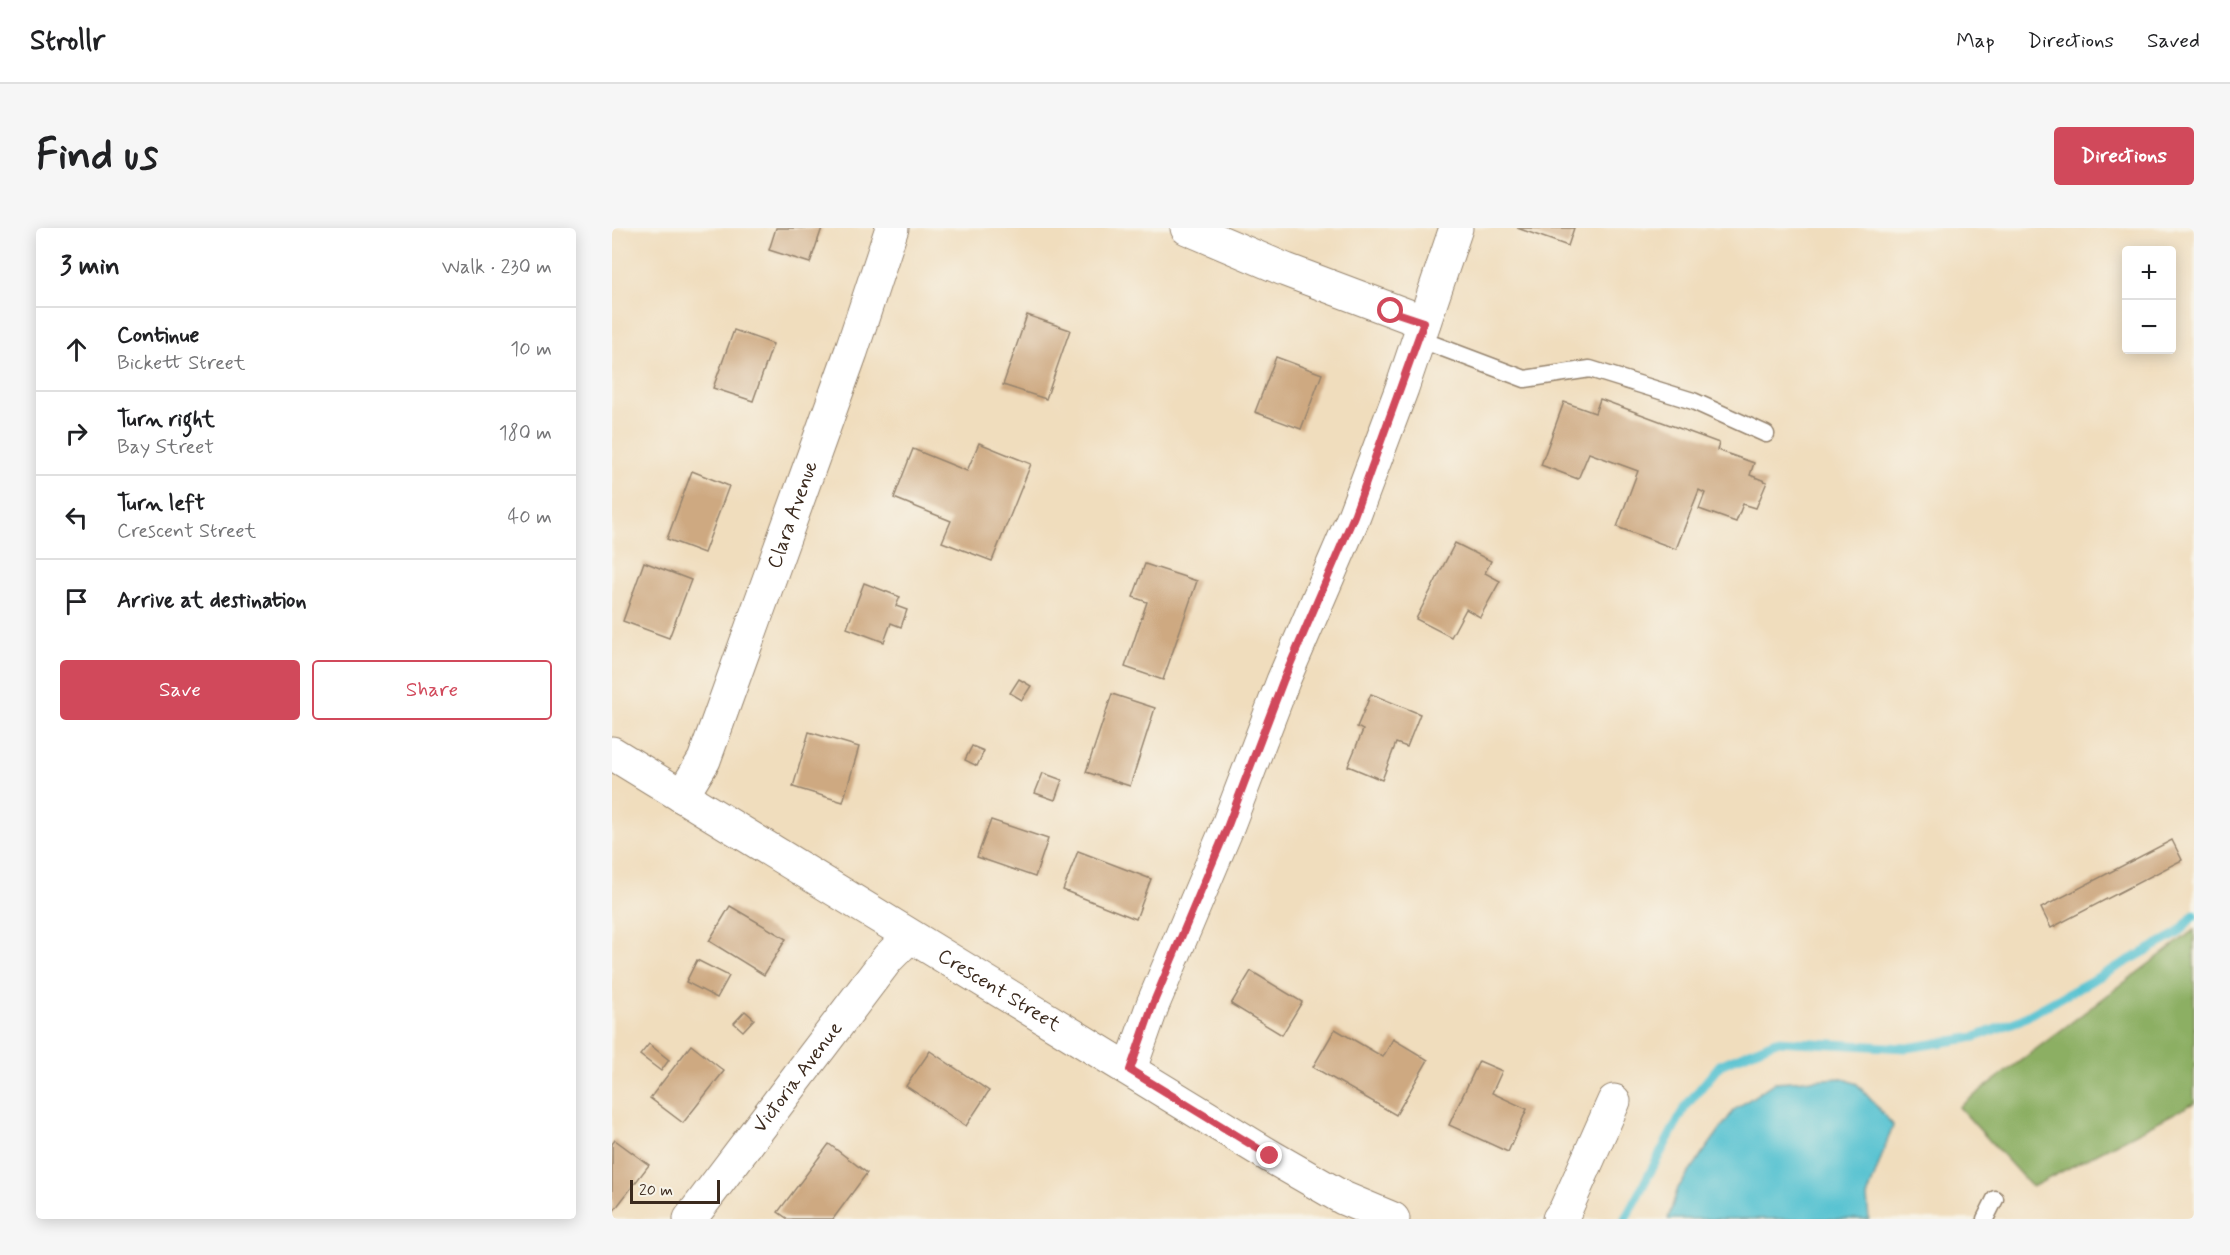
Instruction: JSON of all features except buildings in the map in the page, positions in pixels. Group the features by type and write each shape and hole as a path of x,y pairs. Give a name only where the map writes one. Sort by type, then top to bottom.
{"street":[{"name":"Clara Avenue","path":"682,796 708,749 847,363 892,228"},
{"path":"1187,228 1421,330"},
{"path":"1130,1070 1153,1004 1225,833 1283,681 1354,516 1456,228"},
{"name":"Crescent Street","path":"612,753 909,937 1344,1198 1393,1219"},
{"name":"Victoria Avenue","path":"690,1219 888,958 909,937"},
{"path":"1559,1219 1565,1211 1614,1101"}],"lane":[{"path":"1421,330 1525,379 1590,369 1693,401 1766,434"},
{"path":"1985,1219 1995,1199"}],"green space":[{"path":"2194,930 2194,1103 2032,1187 1959,1107"}],"water":[{"path":"1842,1078 1857,1084 1893,1125 1867,1197 1869,1219 1668,1219 1678,1188 1734,1110 1775,1082"}],"waterway":[{"path":"1625,1219 1685,1107 1720,1065 1776,1041 1907,1048 1975,1037 2020,1020 2177,934 2194,915"}],"route":[{"path":"1270,1156 1130,1070 1153,1004 1225,833 1283,681 1354,516 1402,388 1424,322 1391,311"}]}
